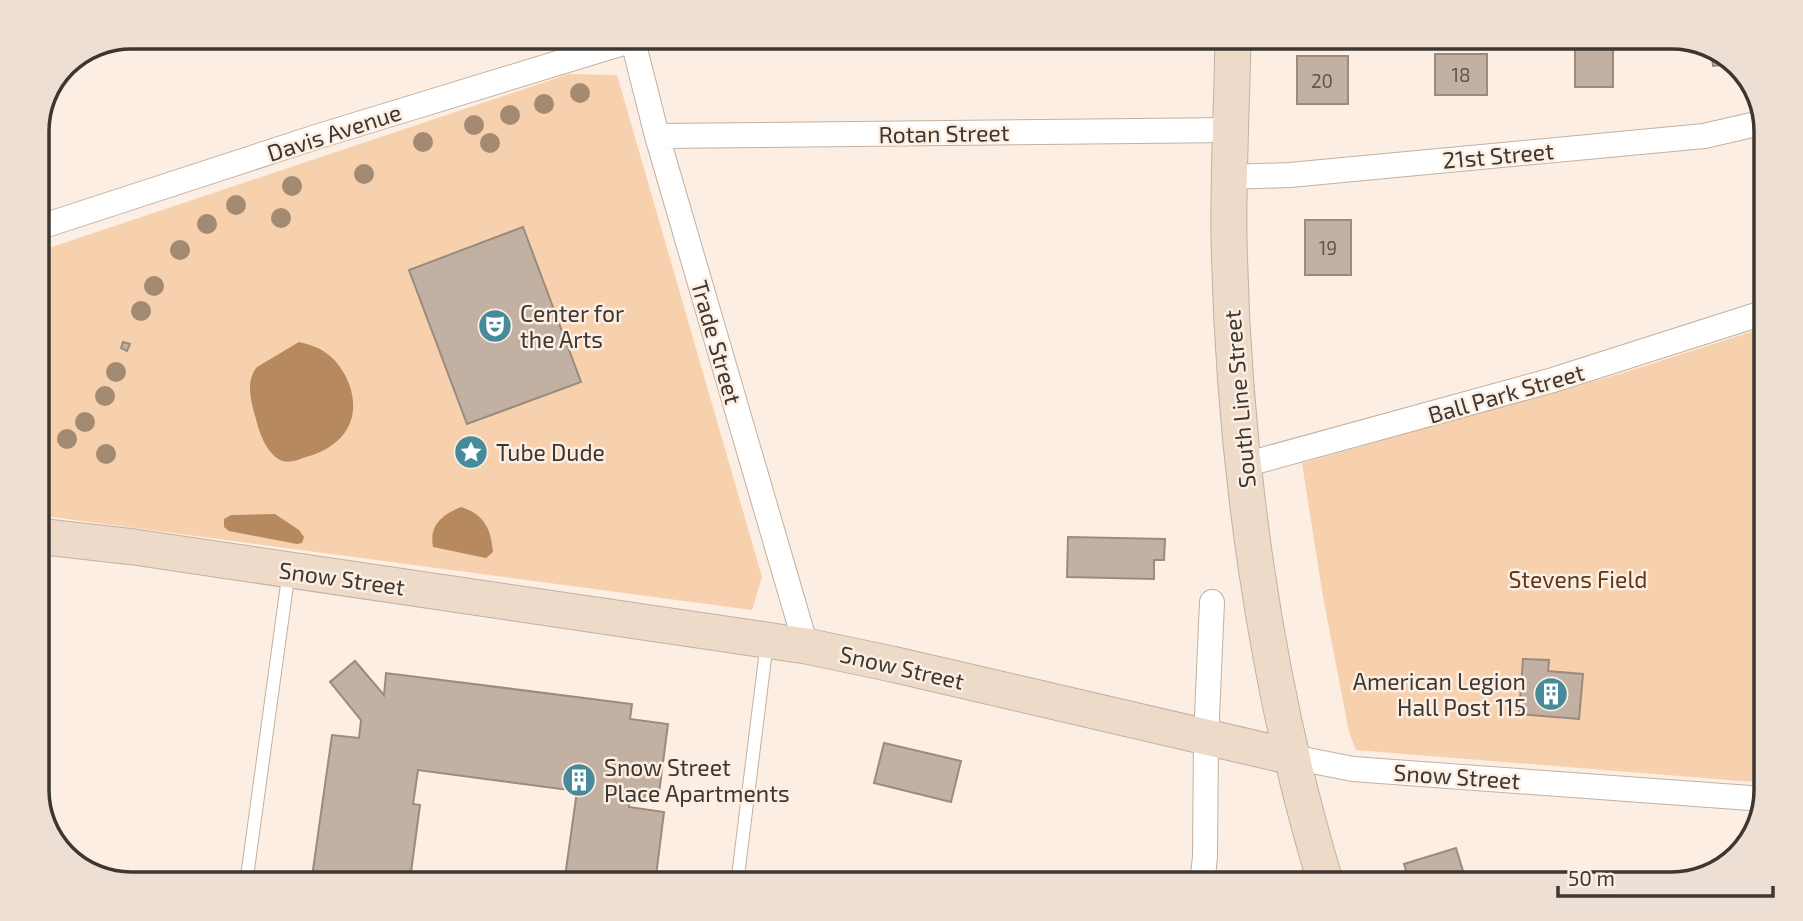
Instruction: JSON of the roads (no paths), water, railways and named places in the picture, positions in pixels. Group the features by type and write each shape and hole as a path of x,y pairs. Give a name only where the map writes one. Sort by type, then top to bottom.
{"street":[{"name":"Davis Avenue","path":"49,224 598,49"},
{"name":"Trade Street","path":"636,49 657,135 806,646"},
{"name":"South Line Street","path":"1233,49 1229,236 1233,346 1244,465 1269,642 1292,757 1323,872"},
{"name":"21st Street","path":"1230,177 1290,175 1690,137 1754,124"},
{"name":"Rotan Street","path":"657,135 1231,130"},
{"name":"Ball Park Street","path":"1244,465 1553,380 1754,316"},
{"name":"Snow Street","path":"49,538 767,639 892,664 1206,738 1353,769 1753,798"},
{"path":"1203,872 1212,602"}],"lane":[{"path":"248,872 289,570"},
{"path":"738,872 767,639"}],"place":[{"name":"Center for the Arts","path":"495,326"},
{"name":"Tube Dude","path":"471,452"},
{"name":"American Legion Hall Post 115","path":"1551,694"},
{"name":"Snow Street Place Apartments","path":"579,780"}],"park label":[{"name":"Stevens Field","path":"1578,579"}]}
